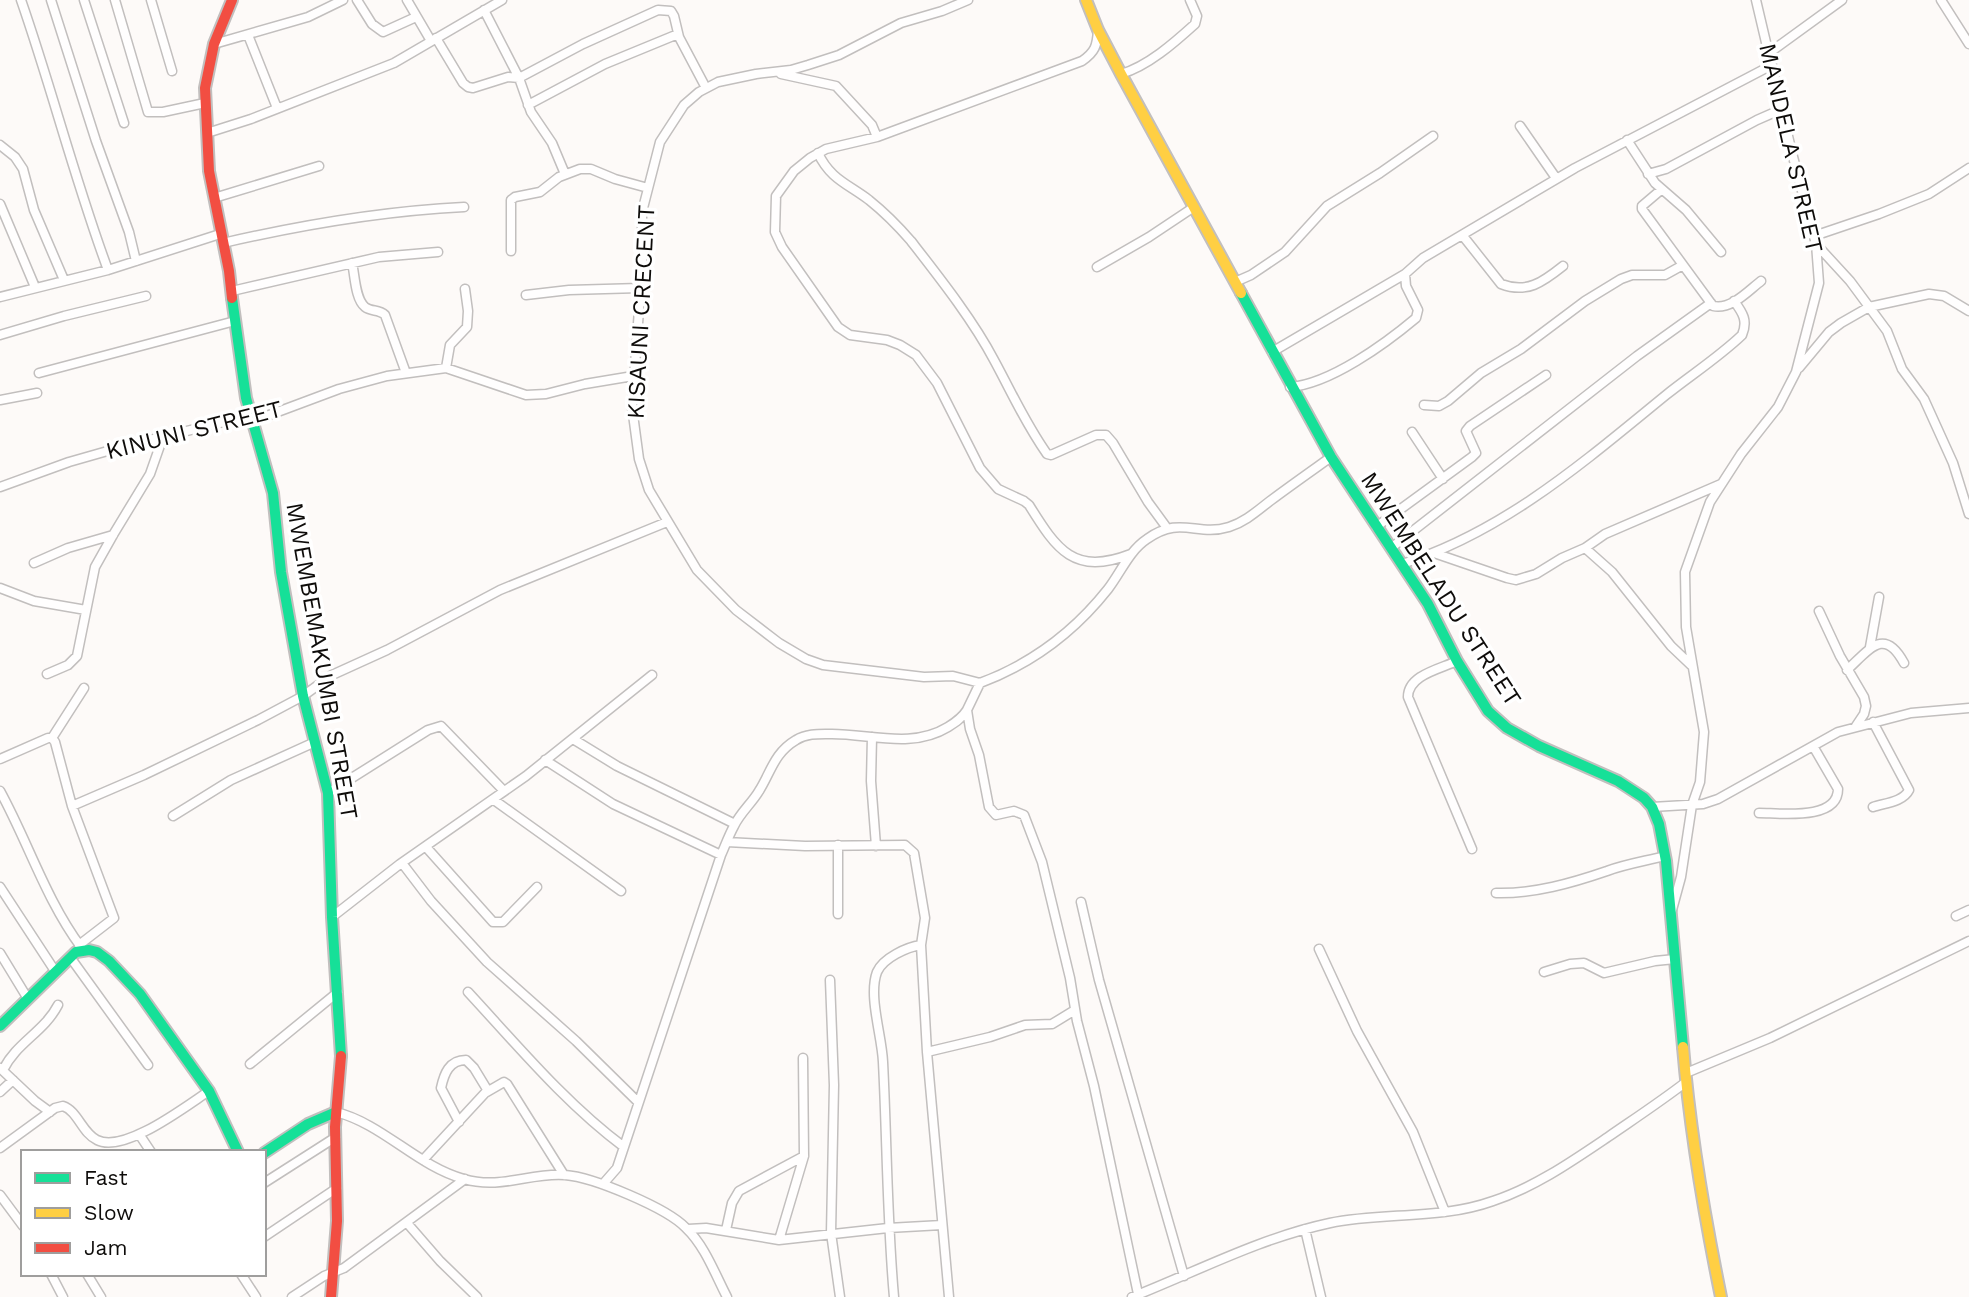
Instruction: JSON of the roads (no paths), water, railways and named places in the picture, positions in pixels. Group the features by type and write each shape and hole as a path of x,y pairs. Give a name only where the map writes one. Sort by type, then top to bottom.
{"street":[{"path":"21,0 108,270"},
{"path":"51,0 96,141 130,232 136,261"},
{"path":"84,0 124,123"},
{"path":"115,0 148,112 163,112 205,103"},
{"path":"151,0 172,71"},
{"name":"MWEMBEMAKUMBI STREET","path":"232,0 214,44 208,68 205,103 207,133 214,198 232,291 234,321 250,419 273,493 281,572 303,696 328,793 332,917 342,1044 336,1137 337,1188 332,1296"},
{"path":"214,44 308,17 343,0"},
{"path":"357,0 372,24 383,32 416,16"},
{"path":"407,0 468,87 473,88 508,77 519,78 583,44 658,10 671,11 678,34 706,88"},
{"path":"207,133 372,73 502,0"},
{"name":"KISAUNI CRECENT","path":"968,0 889,28 839,55 791,70 727,79 706,88 684,105 665,131 654,158 640,221 642,268 632,407 639,459 645,481 667,522 697,570 722,598 773,639 806,659 823,665 924,677 953,676 980,683"},
{"name":"MWEMBELADU STREET","path":"1086,0 1121,74 1290,387 1331,457 1428,604 1457,661 1488,710 1507,728 1539,746 1618,781 1644,798 1652,807"},
{"path":"1121,74 1148,60 1195,24 1197,16 1190,0"},
{"name":"MANDELA STREET","path":"1671,912 1681,877 1692,805 1700,782 1704,732 1686,627 1685,572 1710,502 1741,454 1778,407 1796,372 1819,283 1815,240 1756,0"},
{"path":"1769,53 1842,0"},
{"path":"1941,0 1969,44"},
{"path":"484,10 519,78 528,105 552,143 565,174"},
{"path":"1098,30 1097,45 1092,54 1082,61 877,137 839,145 818,153 794,171 776,196 775,232 794,266 834,321 850,335 887,340 900,345 924,363 980,468 999,489 1029,505 1051,541 1074,557 1094,563 1108,563 1131,554"},
{"path":"528,105 606,64 678,34"},
{"path":"248,35 278,108"},
{"path":"1272,352 1405,274 1423,258 1556,178 1772,65"},
{"path":"775,73 836,86 872,125 877,137"},
{"path":"1648,174 1666,169 1782,109"},
{"path":"1520,126 1556,178"},
{"path":"1235,282 1251,275 1285,252 1327,206 1433,136"},
{"path":"1627,140 1648,174 1686,210 1721,252"},
{"path":"0,145 15,157 23,169 30,197 64,280"},
{"path":"818,153 832,175 892,219 943,284 994,360 1024,420 1047,454 1051,455 1096,435 1106,435 1167,528"},
{"path":"214,198 319,166"},
{"path":"1969,168 1929,194 1815,240 1881,320 1893,342 1902,369 1924,399 1953,463 1969,514"},
{"path":"511,251 511,200 540,192 565,174 590,169 648,188"},
{"path":"1662,189 1642,206 1642,209 1713,306 1724,307 1761,281"},
{"path":"0,204 35,288"},
{"path":"0,297 222,239 405,212 464,207"},
{"path":"1097,267 1194,207"},
{"path":"1463,236 1501,284 1509,287 1522,289 1534,286 1563,266"},
{"path":"232,291 379,257 438,251"},
{"path":"352,263 361,303 367,309 385,315 406,373"},
{"path":"1424,405 1439,406 1448,401 1481,373 1521,349 1585,301 1621,279 1632,275 1665,275 1683,265"},
{"path":"1290,387 1313,383 1333,375 1416,318 1418,310 1406,286 1405,274"},
{"path":"526,295 569,290 640,288"},
{"path":"446,368 450,345 467,327 465,289"},
{"path":"1796,372 1829,332 1869,307 1929,294 1944,296 1969,311"},
{"path":"0,335 146,296"},
{"path":"1402,564 1434,552 1504,518 1581,464 1734,343 1742,335 1746,325 1734,301"},
{"path":"1391,548 1637,356 1711,303"},
{"path":"39,373 234,321"},
{"name":"KINUNI STREET","path":"0,487 69,462 236,419 250,419 275,413 355,383 406,373 446,368 526,395 546,394 633,376"},
{"path":"1376,527 1476,453 1466,435 1470,426 1546,375"},
{"path":"0,400 8,396 37,393"},
{"path":"1412,432 1443,479"},
{"path":"47,674 74,662 80,646 95,568 150,474 163,437"},
{"path":"603,1184 617,1168 721,855 735,824 760,790 772,764 797,739 813,734 911,739 932,735 959,720 980,683 1035,657 1068,633 1102,596 1131,554 1147,539 1167,528 1177,526 1215,530 1233,526 1256,513 1331,457"},
{"path":"1434,552 1516,580 1536,574 1605,534 1721,484"},
{"path":"72,806 155,770 303,696 332,675 387,650 500,590 667,522"},
{"path":"34,563 68,548 113,535"},
{"path":"1585,548 1612,572 1671,646 1691,665"},
{"path":"0,588 34,601 86,610"},
{"path":"1870,647 1879,597"},
{"path":"1819,611 1847,670 1864,697 1864,714 1856,726"},
{"path":"1847,670 1870,647 1889,643 1894,646 1904,663"},
{"path":"1457,661 1415,680 1408,690 1408,697 1472,849"},
{"path":"332,917 402,863 494,800 652,675"},
{"path":"0,759 35,742 52,738 84,688"},
{"path":"1721,1297 1701,1197 1686,1077 1665,856 1659,824 1652,807 1692,805 1718,799 1838,732 1856,726 1911,713 1969,708"},
{"path":"967,710 991,810 998,815 1014,811 1024,816 1042,862 1094,1086 1135,1296 1239,1251 1305,1229 1334,1222 1445,1212 1489,1203 1522,1190 1565,1166 1647,1111 1686,1077 1969,941"},
{"path":"1873,722 1909,790 1898,800 1873,807"},
{"path":"328,793 428,730 441,726 505,791"},
{"path":"872,737 871,781 876,846"},
{"path":"0,1026 55,971 114,918 72,806 52,738"},
{"path":"573,739 617,766 735,824"},
{"path":"173,816 231,780 315,742"},
{"path":"1759,813 1813,812 1833,804 1838,796 1838,789 1813,746"},
{"path":"545,760 613,804 721,855"},
{"path":"0,791 32,859 81,948 96,952 107,959 127,981 209,1091 237,1150"},
{"path":"494,800 621,891"},
{"path":"727,842 905,845 914,853 925,918 921,945 927,1052 949,1297"},
{"path":"838,845 838,914"},
{"path":"426,847 493,922 503,922 537,887"},
{"path":"1496,893 1519,894 1580,881 1608,870 1665,856"},
{"path":"402,863 431,901 487,962 576,1041 638,1102"},
{"path":"0,887 55,971"},
{"path":"1081,902 1099,980 1184,1276"},
{"path":"1956,916 1969,910"},
{"path":"894,1297 888,1228 883,1062 875,982 883,964 907,949 921,945"},
{"path":"1319,949 1357,1031 1413,1132 1445,1212"},
{"path":"0,953 28,999"},
{"path":"70,957 148,1065"},
{"path":"1544,972 1584,963 1604,973 1643,963 1675,959"},
{"path":"830,980 834,1085 831,1233 839,1297"},
{"path":"250,1064 338,992"},
{"path":"468,992 586,1114 624,1147"},
{"path":"50,1112 1,1068 14,1051 43,1027 58,1005"},
{"path":"927,1052 990,1037 1025,1025 1052,1024 1075,1010"},
{"path":"779,1240 804,1156 803,1058"},
{"path":"459,1122 441,1088 449,1067 456,1061 466,1060 488,1091"},
{"path":"0,1092 13,1080"},
{"path":"423,1160 488,1091 500,1083 507,1084 564,1175"},
{"path":"0,1148 50,1112 63,1106 68,1107 89,1135 99,1142 122,1141 139,1134 209,1091"},
{"path":"266,1152 304,1125 321,1116 337,1112 360,1121 423,1160 465,1180 504,1182 564,1175 603,1184 676,1219 688,1229 727,1297"},
{"path":"139,1134 150,1150"},
{"path":"266,1182 336,1137"},
{"path":"726,1230 732,1203 739,1191 804,1156"},
{"path":"292,1297 332,1271 344,1268 465,1180"},
{"path":"266,1236 337,1188"},
{"path":"0,1195 21,1223"},
{"path":"407,1223 440,1261 477,1297"},
{"path":"688,1229 726,1230 779,1240 831,1233 942,1225"},
{"path":"1305,1229 1321,1297"},
{"path":"52,1276 63,1297"},
{"path":"88,1276 101,1297"},
{"path":"242,1276 256,1297"}]}
